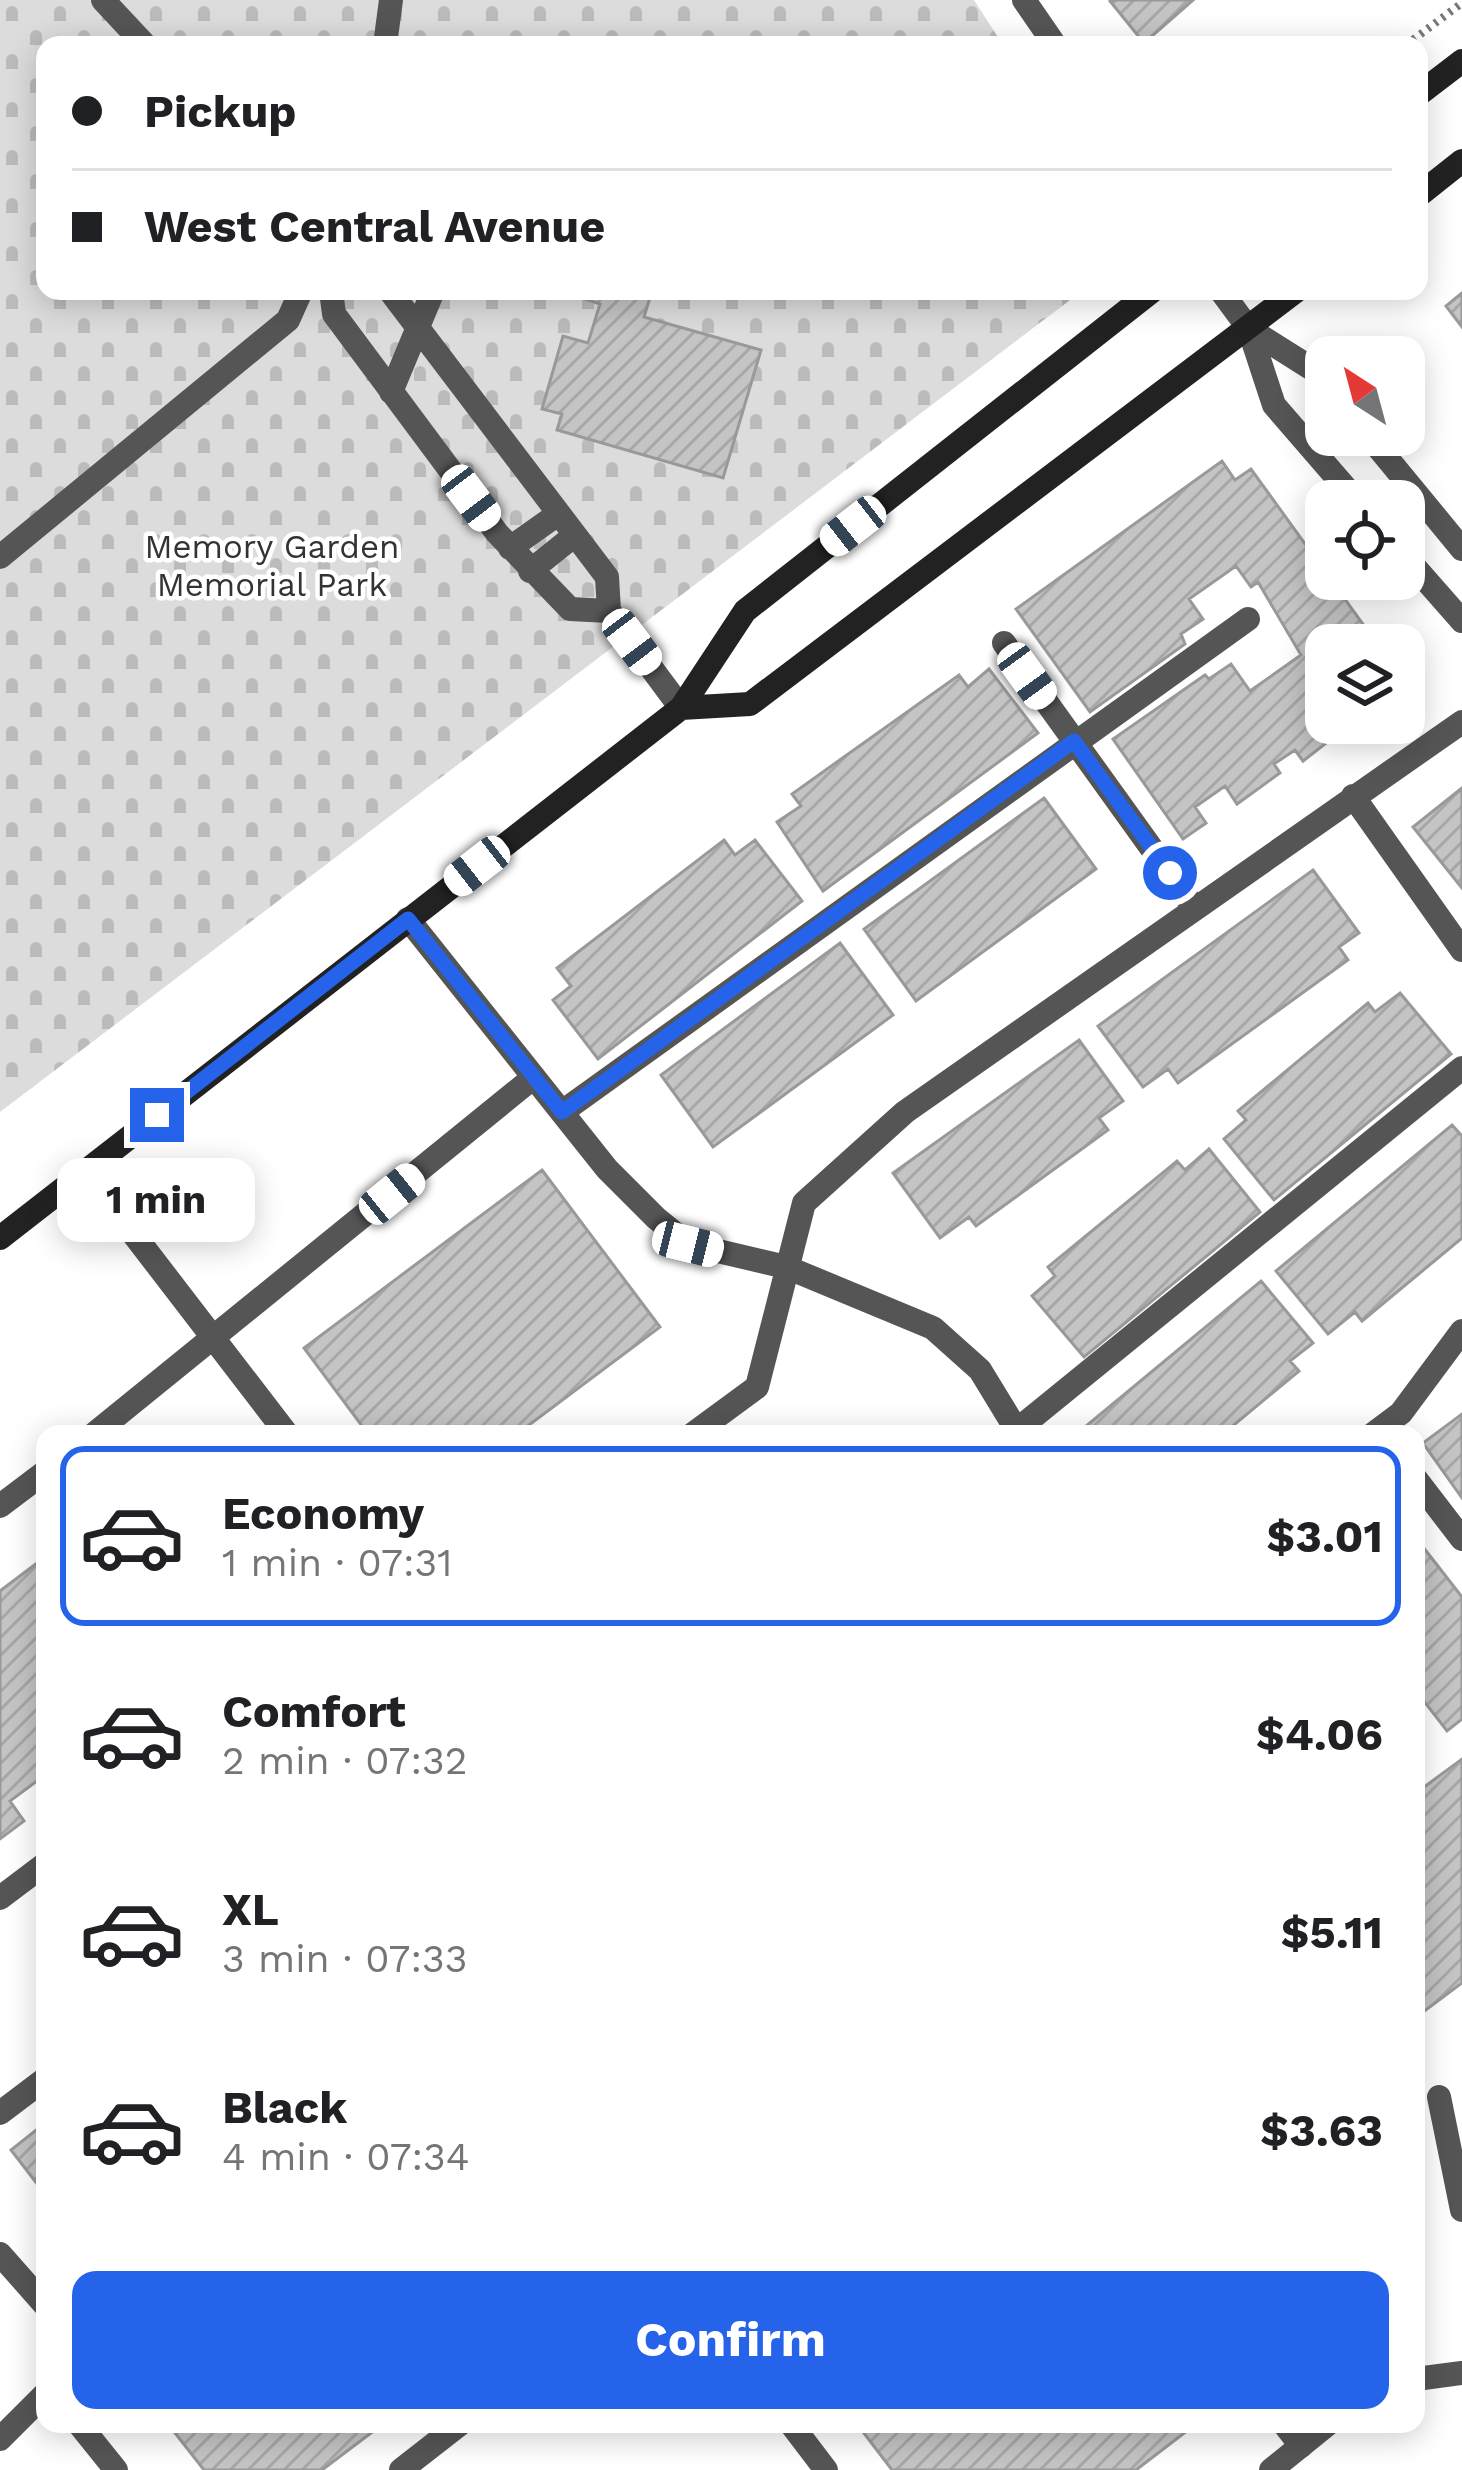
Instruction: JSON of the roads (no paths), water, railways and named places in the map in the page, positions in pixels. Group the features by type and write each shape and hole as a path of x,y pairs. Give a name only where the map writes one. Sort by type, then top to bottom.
{"main road":[{"path":"1428,87 1462,61"},
{"path":"1428,187 1462,161"},
{"path":"0,1238 681,708 745,611 1141,300"},
{"path":"681,708 750,704 1285,300"}],"street":[{"path":"103,0 137,36"},
{"path":"386,36 391,0"},
{"path":"1024,0 1049,36"},
{"path":"0,556 287,320 297,300"},
{"path":"332,300 334,314 530,571 570,609 609,611"},
{"path":"397,300 607,577 609,611 681,708"},
{"path":"391,392 429,300"},
{"path":"1228,300 1249,329 1274,405 1340,480"},
{"path":"1249,329 1305,364"},
{"path":"1385,456 1462,549"},
{"path":"510,548 558,514"},
{"path":"530,571 575,535"},
{"path":"1425,578 1462,621"},
{"path":"562,1112 1248,619"},
{"path":"1004,643 1193,906"},
{"path":"705,1425 758,1387 804,1203 905,1112 1462,722"},
{"path":"1353,796 1462,950"},
{"path":"408,919 608,1169 688,1244 786,1267 933,1328 980,1370 1014,1425"},
{"path":"1027,1425 1462,1068"},
{"path":"106,1425 534,1077"},
{"path":"85,1172 280,1425"},
{"path":"1387,1425 1462,1330"},
{"path":"0,1506 36,1479"},
{"path":"1425,1491 1462,1539"},
{"path":"0,1898 36,1871"},
{"path":"0,2113 36,2086"},
{"path":"1439,2097 1462,2210"},
{"path":"0,2254 36,2295"},
{"path":"1425,2379 1462,2373"},
{"path":"0,2439 36,2403"},
{"path":"86,2433 116,2470"},
{"path":"401,2470 448,2433"},
{"path":"798,2433 826,2470"},
{"path":"1291,2433 1301,2446"},
{"path":"1271,2470 1317,2433"}],"park label":[{"name":"Memory Garden Memorial Park","path":"272,565"}]}
